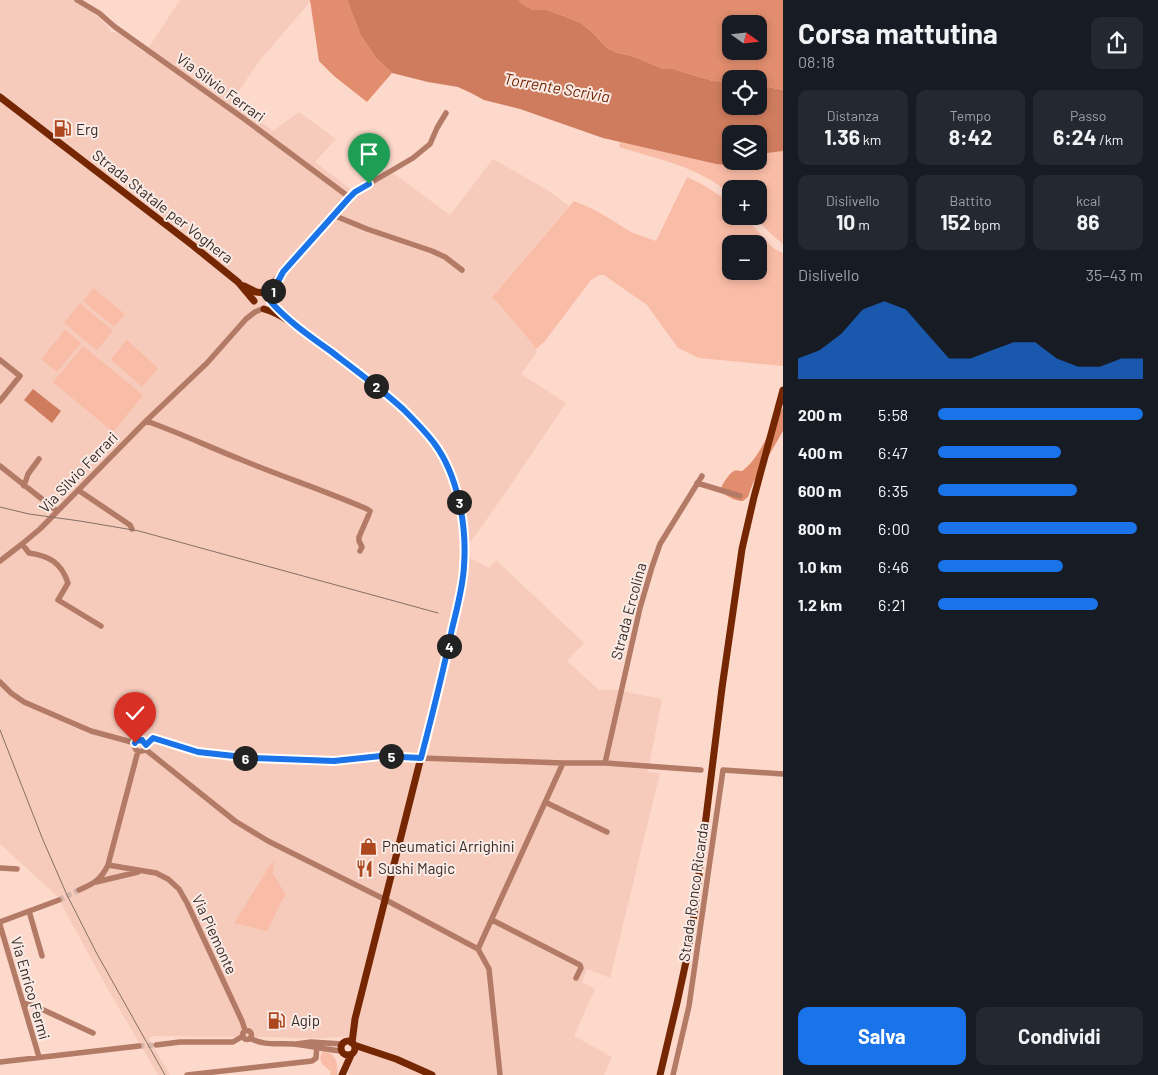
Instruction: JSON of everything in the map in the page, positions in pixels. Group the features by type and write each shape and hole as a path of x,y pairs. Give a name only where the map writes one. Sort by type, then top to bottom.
{"main road":[{"name":"Strada Statale per Voghera","path":"0,98 238,282 252,290 268,294 271,301 288,320"},
{"name":"Strada Statale per Voghera","path":"238,282 256,307 274,312 288,320 361,374 417,423 434,443 448,466 462,514 464,565 450,642 341,1075"},
{"path":"254,302 255,296 261,292"},
{"path":"263,309 271,301"},
{"path":"660,1075 678,1003 694,915 722,688 742,549 783,390"},
{"path":"348,1048 374,1052 396,1059 432,1075"}],"street":[{"name":"Via Silvio Ferrari","path":"77,0 99,13 115,27 243,118 349,198"},
{"path":"261,292 283,272 355,192 413,158 430,144 436,128 446,113"},
{"path":"333,215 367,229 432,251 445,257 462,270"},
{"path":"271,301 275,286 283,272"},
{"name":"Via Silvio Ferrari","path":"246,319 254,302"},
{"name":"Via Silvio Ferrari","path":"0,561 32,536 206,362 246,319 263,309"},
{"path":"0,360 20,376 0,401"},
{"path":"146,421 367,509 370,512 360,537 362,547 360,551"},
{"path":"24,486 28,474 39,459"},
{"path":"0,466 57,511"},
{"path":"15,479 28,474"},
{"name":"Strada Ercolina","path":"605,763 638,618 652,567 660,544 702,476"},
{"path":"697,482 740,496"},
{"path":"78,490 130,525 132,529"},
{"path":"22,544 29,553 43,556 56,563 64,572 68,583 58,600 102,626"},
{"path":"0,682 24,702 91,731 135,743 142,740 145,747 235,821 268,841 478,949 489,968 500,1075"},
{"path":"138,751 141,752 153,738 198,752 252,758 334,761 381,756 605,763 701,770"},
{"path":"96,882 105,872 108,865 138,751 135,748 135,743"},
{"path":"478,949 564,763"},
{"name":"Strada Ronco Ricarda","path":"673,1075 689,1006 723,770 783,774"},
{"path":"545,802 607,832"},
{"name":"Via Piemonte","path":"108,865 156,873 168,879 179,889 242,1021 244,1033"},
{"path":"0,868 17,869"},
{"name":"Via Piemonte","path":"79,890 96,882 141,871"},
{"path":"0,924 59,900"},
{"path":"29,911 42,956"},
{"path":"492,920 580,965 576,978"},
{"name":"Via Enrico Fermi","path":"0,924 39,1057"},
{"path":"23,1003 35,1006 92,1033"},
{"path":"156,1045 180,1042 233,1042 244,1033 246,1039 250,1038 259,1043 348,1048"},
{"path":"186,1075 312,1061 316,1058 317,1045"},
{"path":"0,1062 139,1046"}],"shaded area":[{"path":"0,0 73,0 90,10 107,25 111,32 116,32 145,53 180,0 310,0 260,60 232,101 273,131 299,112 336,139 315,162 352,190 389,170 450,215 493,159 549,191 569,206 493,296 491,296 505,309 503,311 536,349 537,352 521,374 566,403 470,543 470,558 489,568 496,560 584,643 567,661 599,690 617,690 662,699 648,772 660,773 610,978 587,969 582,982 595,989 574,1036 612,1057 604,1075 348,1075 357,1036 296,1038 153,1036 149,1039 170,1075 158,1075 106,986 58,897 0,844"},
{"path":"310,0 347,0 361,36 376,58 392,73 367,102 334,76 319,61"},
{"path":"519,0 783,0 783,90 767,87 767,70 722,70 722,82 713,81 673,69 663,69 606,47 581,23 547,10 534,10"},
{"path":"620,142 722,165 722,170 767,170 767,153 783,151 783,244 762,225 767,225 767,180 722,180 722,188 706,177 678,165 619,147"},
{"path":"687,177 722,198 722,225 752,225 761,235 722,235 722,280 767,280 767,241 773,248 783,253 783,366 699,358 678,348 647,305 604,275 599,275 591,280 545,341 536,349 491,296 493,296 574,201 595,210 633,233 656,241"},
{"path":"93,288 125,314 114,327 83,301"},
{"path":"80,303 113,331 97,350 64,323"},
{"path":"65,330 81,343 57,372 41,359"},
{"path":"127,340 158,368 142,387 111,359"},
{"path":"83,346 143,395 113,432 53,382"},
{"path":"783,408 783,431 753,483 748,497 740,501 720,492 729,475 735,471 742,471 754,459"},
{"path":"275,860 272,872 286,895 267,931 234,923 271,864"},
{"path":"322,1052 327,1052 335,1059 337,1075 330,1075 331,1072 322,1064 320,1058"}],"water":[{"name":"Torrente Scrivia","path":"347,0 519,0 534,10 547,10 581,23 606,47 615,52 635,57 663,69 673,69 713,81 722,82 722,115 767,115 767,87 783,90 783,151 767,153 767,125 722,125 722,165 603,138 520,109 484,100 458,87 392,73 376,58 361,36"},
{"path":"33,389 61,411 52,423 24,400"}],"tunnel":[{"path":"59,900 79,890"},
{"path":"139,1046 156,1045"}],"railway":[{"path":"0,507 29,514 139,531 438,613"},
{"path":"0,730 43,840 67,895 96,952 165,1075"}],"place":[{"name":"Erg","path":"62,129"},
{"name":"Pneumatici Arrighini","path":"368,846"},
{"name":"Sushi Magic","path":"364,868"},
{"name":"Agip","path":"277,1020"}],"route":[{"path":"135,743 142,740 146,745 153,738 198,752 252,758 334,761 381,756 421,758 450,642 464,565 465,547 462,514 448,466 426,433 402,409 361,374 288,320 271,302 275,286 283,272 349,198 369,184"}]}
